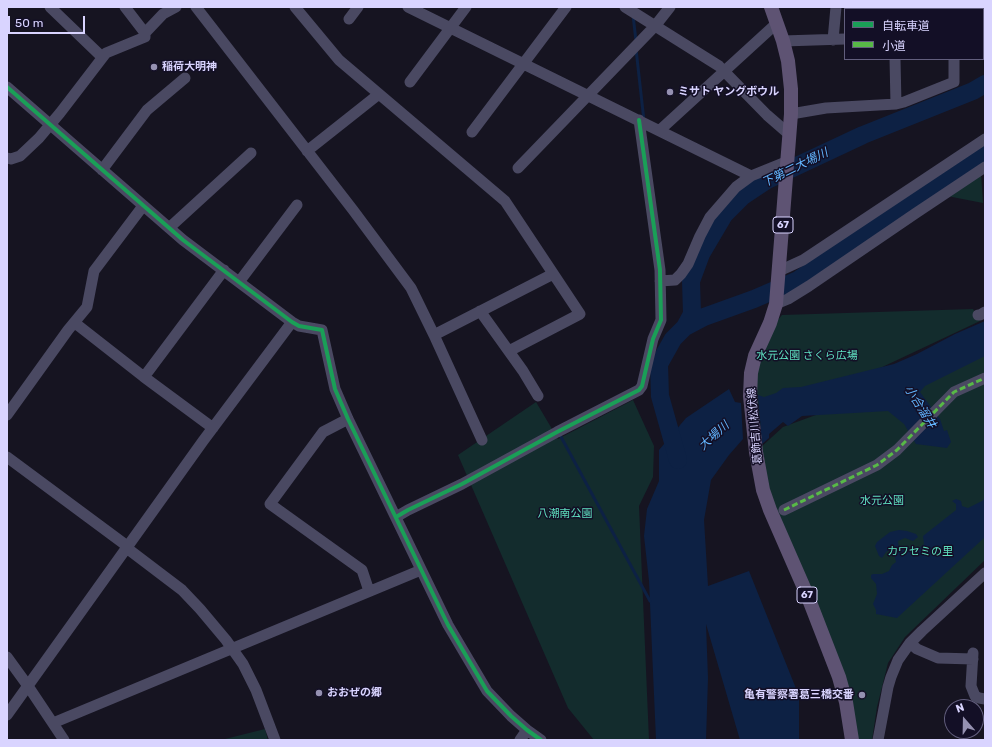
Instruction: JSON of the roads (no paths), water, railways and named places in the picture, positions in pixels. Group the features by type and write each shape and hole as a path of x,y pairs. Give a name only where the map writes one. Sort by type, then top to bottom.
{"main road":[{"name":"葛飾吉川松伏線","path":"771,7 783,41 788,61 792,114 777,300 770,323 755,356 751,373 750,396 756,452 763,490 770,510 814,611 840,678 846,702 852,740"}],"street":[{"path":"50,7 102,57"},
{"path":"125,7 145,33"},
{"path":"7,158 11,160 20,156 50,125 106,53 145,37 145,33 163,14 176,7"},
{"path":"196,7 353,210 411,288 482,440"},
{"path":"295,7 339,60 505,201 580,314 509,351"},
{"path":"349,19 358,7"},
{"path":"408,7 751,176"},
{"path":"410,82 466,7"},
{"path":"472,132 566,7"},
{"path":"625,7 719,66 790,135"},
{"path":"518,168 655,26 670,7"},
{"path":"833,40 836,7"},
{"path":"967,8 985,8"},
{"path":"660,130 777,23"},
{"path":"783,41 844,39"},
{"path":"895,60 896,104"},
{"path":"792,114 826,108 896,104 954,82 954,60"},
{"path":"102,170 147,110 185,78"},
{"path":"7,87 168,228 292,322 299,326 322,330 335,389 348,419 448,625 487,691 502,708 541,740"},
{"path":"307,151 378,94"},
{"path":"396,518 408,510 462,484 557,432 639,390 642,386 654,339 661,320 660,270 639,120"},
{"path":"779,272 803,260 985,139"},
{"path":"168,228 251,153"},
{"path":"660,280 674,280 681,274 688,264 710,217 736,187 751,176 788,167"},
{"path":"777,300 788,299 809,286 985,167"},
{"path":"239,282 297,205"},
{"path":"7,414 68,330 87,307 94,271 143,206"},
{"path":"144,377 224,270"},
{"path":"434,335 553,274"},
{"path":"480,311 525,373 538,396"},
{"path":"75,322 144,377 213,428"},
{"path":"7,715 128,549 213,428 224,416 292,322"},
{"path":"784,510 877,465 906,442 954,392 985,378"},
{"path":"348,419 324,432 270,504 362,570 369,591"},
{"path":"7,457 103,528 182,590 215,625 233,649 256,690 275,740"},
{"path":"53,723 421,570"},
{"path":"878,740 891,677 898,660 910,643 985,573"},
{"path":"910,643 917,649 938,658 973,656 971,686 975,696 985,699"},
{"path":"7,657 64,740"},
{"path":"520,740 528,730"}],"water":[{"name":"小合溜井","path":"985,321 985,356 925,386 920,392 940,419 944,431 947,430 951,442 947,448 916,444 904,424 888,411 802,416 788,426 783,422 769,434 769,438 762,444 758,395 764,397 776,393 783,388 801,387 894,364"},
{"name":"大場川","path":"729,389 735,402 741,403 743,439 711,480 704,520 708,586 749,571 799,696 799,740 740,740 706,624 708,678 706,740 656,740 649,581 644,536 647,509 659,481 659,450 686,418"},
{"path":"985,498 985,537 897,618 876,614 873,604 877,594 876,584 871,578 871,575 882,574 889,571 892,565 896,562 894,553 889,550 882,558 879,556 875,546 877,542 890,532 899,530 907,531 916,534 918,537 913,541 905,538 898,541 899,549 915,552 924,544 923,536 956,510 956,504 952,501 956,499 961,501 962,506 968,508"}],"waterway":[{"path":"633,15 636,41"},
{"path":"636,49 644,121"},
{"name":"下第二大場川","path":"685,327 692,314 691,281 701,254 724,215 743,196 767,180 863,135 973,91 985,84"},
{"name":"下第二大場川","path":"678,460 660,396 659,364 673,339 685,327 704,317 754,299 798,280 985,152"},
{"path":"560,435 650,601"}],"place":[{"name":"稲荷大明神","path":"154,67"},
{"name":"ミサト ヤングボウル","path":"670,92"},
{"name":"おおぜの郷","path":"319,693"},
{"name":"亀有警察署葛三橋交番","path":"862,695"}],"park label":[{"name":"水元公園 さくら広場","path":"807,356"},
{"name":"水元公園","path":"882,501"},
{"name":"八潮南公園","path":"565,514"},
{"name":"カワセミの里","path":"920,552"}]}
